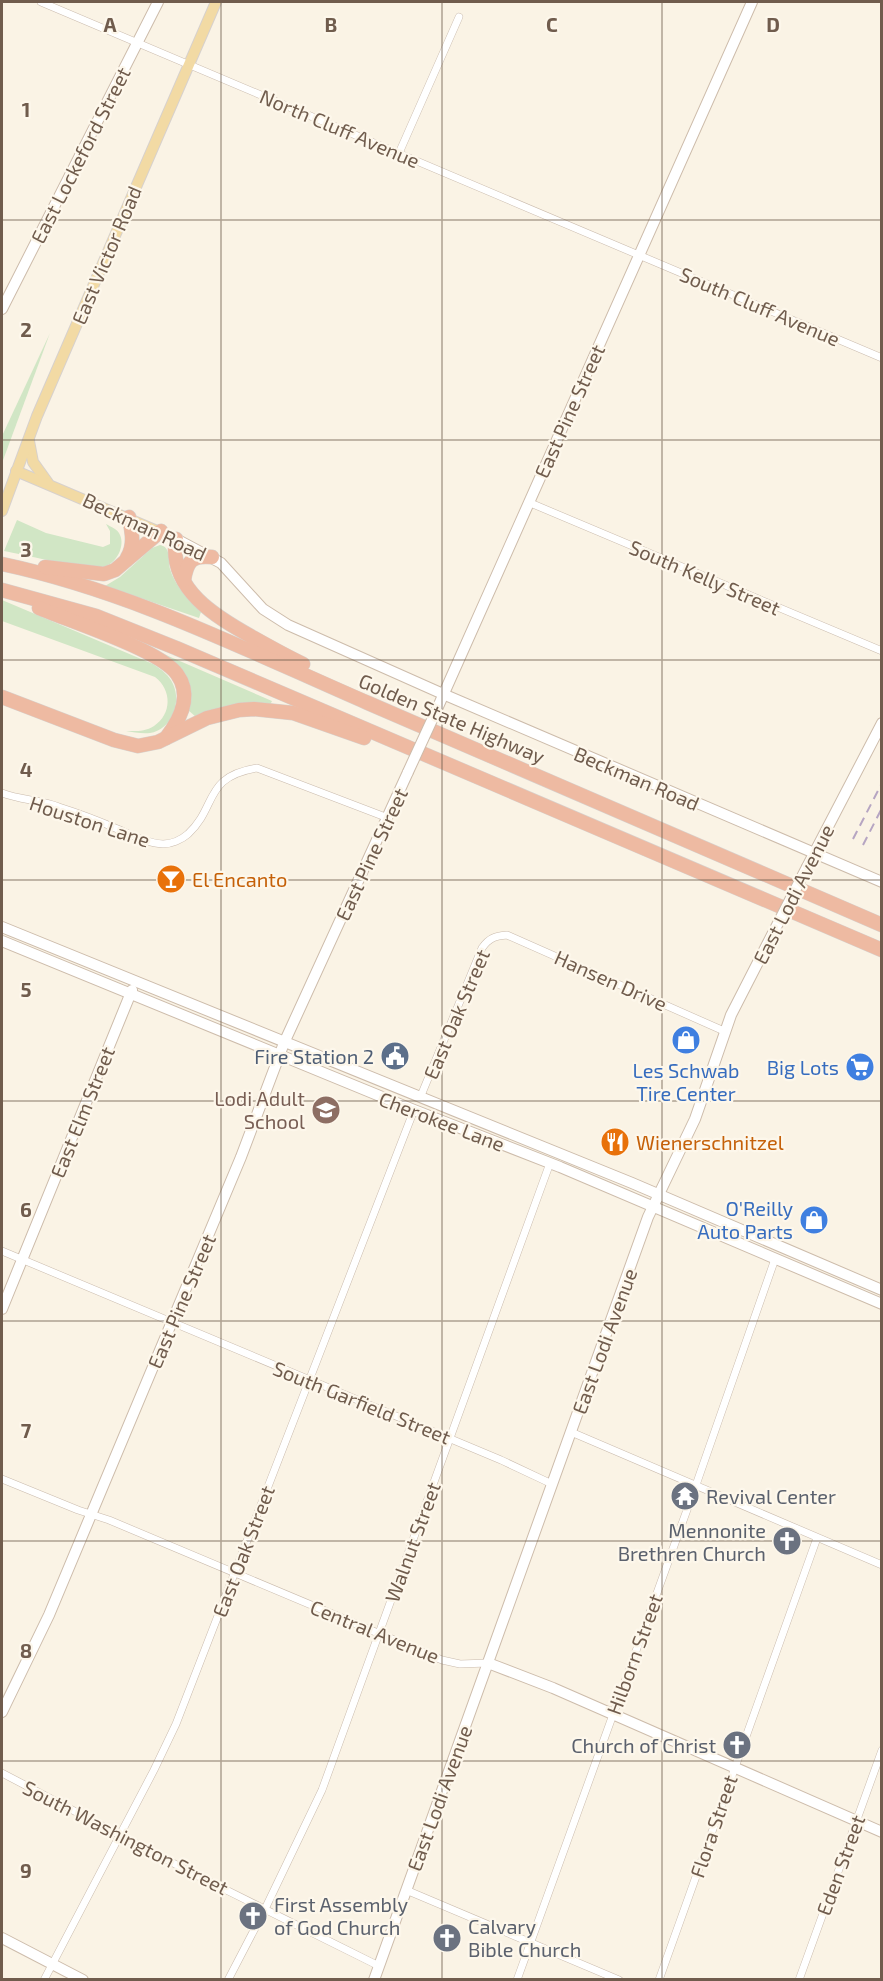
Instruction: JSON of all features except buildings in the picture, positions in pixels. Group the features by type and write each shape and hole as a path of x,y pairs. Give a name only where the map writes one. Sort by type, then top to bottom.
{"highway":[{"path":"122,565 129,556 132,546 133,535 129,517"},
{"path":"2,562 104,574 116,570 160,531"},
{"path":"176,539 174,551 177,567 193,595 205,608 224,621 332,679 358,699"},
{"path":"184,580 190,561 196,557 212,557"},
{"name":"Golden State Highway","path":"2,562 98,590 229,640 358,699 882,925"},
{"path":"2,591 112,637 170,667 182,683 184,706 181,716 166,738"},
{"path":"2,591 96,616 411,747 882,950"},
{"path":"2,697 127,744 138,746 149,745 207,718 239,710 264,708 310,718 358,736 411,747"}],"main road":[{"name":"East Victor Road","path":"2,511 28,438 216,2"},
{"path":"28,438 33,462 48,483"},
{"name":"Beckman Road","path":"16,471 129,517 176,539"}],"street":[{"name":"North Cluff Avenue","path":"42,2 638,256"},
{"name":"East Lockeford Street","path":"2,309 158,2"},
{"name":"East Pine Street","path":"2,1712 49,1615 92,1513 244,1149 284,1043 388,818 752,2"},
{"path":"399,153 459,17"},
{"name":"South Cluff Avenue","path":"638,256 882,358"},
{"name":"South Kelly Street","path":"528,502 882,651"},
{"name":"Beckman Road","path":"176,539 212,557 235,577 263,609 275,618 443,694 882,882"},
{"name":"East Lodi Avenue","path":"374,1980 653,1206 691,1128 724,1032 738,1000 882,723"},
{"name":"Houston Lane","path":"2,793 57,806 135,837 164,844 176,842 187,836 198,823 214,792 223,782 242,771 257,768 388,818"},
{"name":"Cherokee Lane","path":"2,927 659,1194 882,1290"},
{"name":"Hansen Drive","path":"496,935 507,934 724,1032"},
{"name":"East Oak Street","path":"420,1098 482,948 496,935"},
{"name":"Cherokee Lane","path":"2,941 280,1056 550,1163 882,1304"},
{"name":"East Elm Street","path":"2,1309 135,981"},
{"name":"East Oak Street","path":"44,1980 176,1724 414,1110"},
{"name":"Walnut Street","path":"228,1980 322,1790 550,1163"},
{"name":"South Garfield Street","path":"2,1251 552,1484"},
{"name":"Hilborn Street","path":"517,1980 776,1260"},
{"path":"571,1432 882,1565"},
{"name":"Central Avenue","path":"2,1479 78,1510 92,1513 442,1660 460,1664 488,1663 553,1688 882,1832"},
{"name":"Flora Street","path":"659,1980 817,1538"},
{"name":"Eden Street","path":"799,1980 882,1750"},
{"name":"South Washington Street","path":"2,1773 379,1966"},
{"path":"406,1890 619,1980"},
{"path":"2,1938 83,1980"}],"green space":[{"path":"50,333 2,463 2,436"},
{"path":"17,520 46,533 103,547 110,544 110,531 106,524 119,533 121,549 110,564 98,567 72,565 4,551"},
{"path":"160,545 166,548 175,581 201,612 199,618 105,586 120,577 152,548"},
{"path":"2,600 159,668 169,678 175,691 175,707 169,721 164,727 150,733 126,731 151,728 160,721 168,702 161,682 155,677 2,621"},
{"path":"152,649 272,701 270,705 196,717 188,710 190,701"}],"railway":[{"path":"853,839 882,783"},
{"path":"863,845 882,808"}],"place":[{"name":"El Encanto","path":"171,879"},
{"name":"Les Schwab Tire Center","path":"686,1040"},
{"name":"Fire Station 2","path":"395,1056"},
{"name":"Big Lots","path":"860,1067"},
{"name":"Lodi Adult School","path":"326,1110"},
{"name":"Wienerschnitzel","path":"615,1142"},
{"name":"O'Reilly Auto Parts","path":"814,1220"},
{"name":"Revival Center","path":"685,1496"},
{"name":"Mennonite Brethren Church","path":"787,1541"},
{"name":"Church of Christ","path":"737,1745"},
{"name":"First Assembly of God Church","path":"253,1916"},
{"name":"Calvary Bible Church","path":"447,1938"}]}
